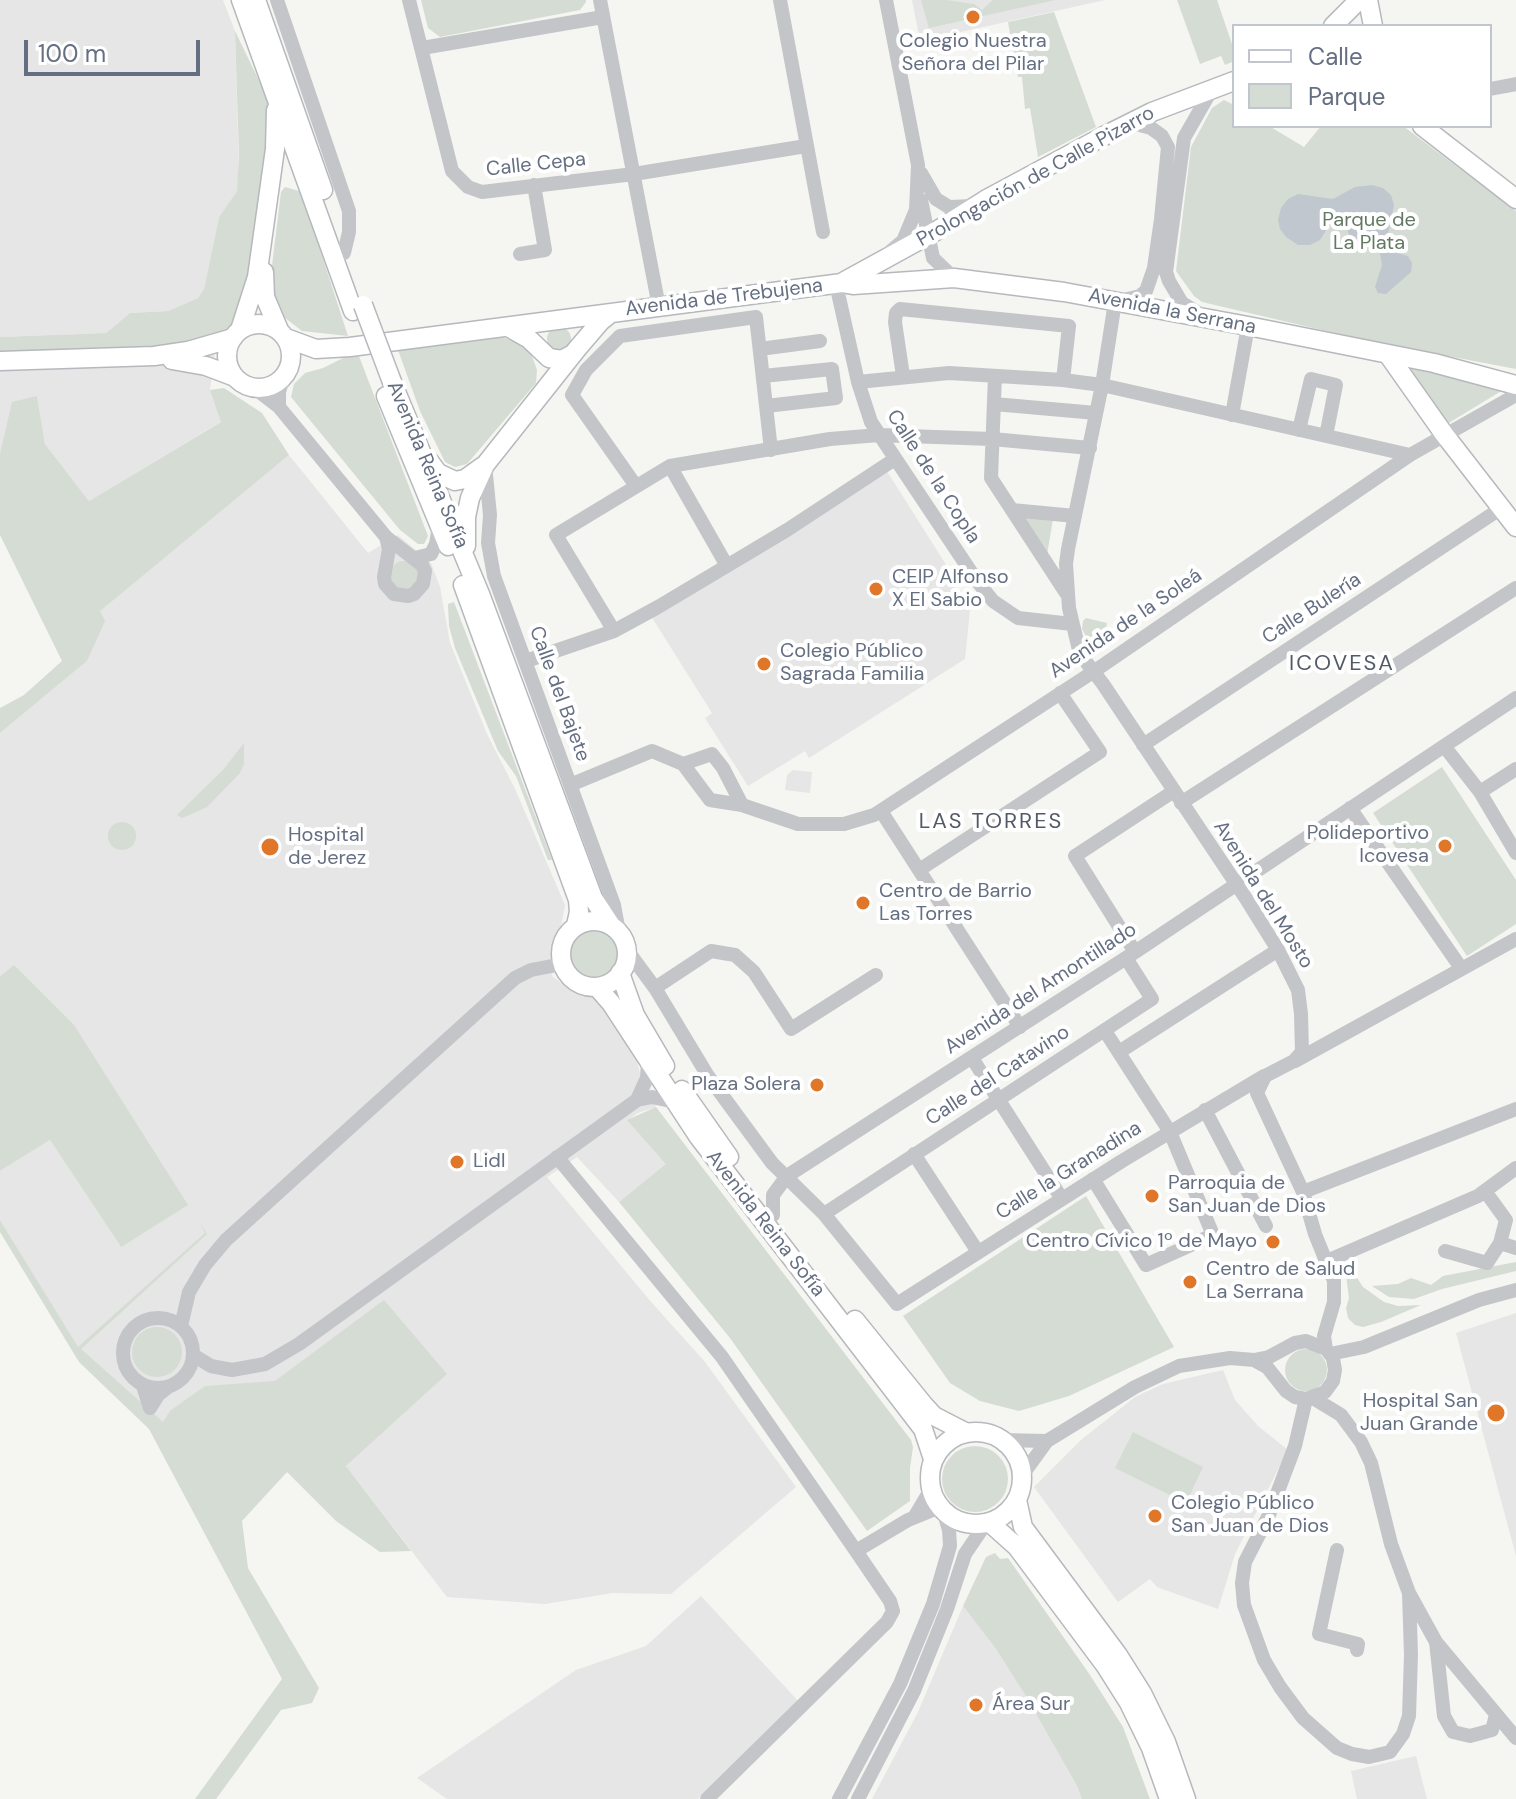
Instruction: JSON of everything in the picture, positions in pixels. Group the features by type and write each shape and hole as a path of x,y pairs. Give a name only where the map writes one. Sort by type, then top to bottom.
{"main road":[{"name":"Avenida Reina Sofía","path":"241,0 317,207 465,588 578,900 576,925"},
{"name":"Avenida Reina Sofía","path":"256,0 344,253 358,308"},
{"path":"1335,24 1359,0"},
{"path":"1368,0 1373,24"},
{"name":"Prolongación de Calle Pizarro","path":"839,283 1132,123 1232,82"},
{"path":"235,377 227,358 257,277 277,120 274,91"},
{"path":"1425,128 1516,199"},
{"path":"154,356 206,366 253,387 264,388 286,373 291,359 265,297 263,277 276,189 286,177 298,178 317,207"},
{"name":"Avenida la Serrana","path":"839,283 853,285 954,278 1064,292 1434,363 1516,385"},
{"name":"Avenida de Trebujena","path":"283,334 316,349 839,283"},
{"name":"Avenida de Trebujena","path":"485,465 575,352 611,313"},
{"path":"508,327 542,351 549,358 562,360 575,352 579,336 576,329 566,321 556,320 542,329 539,335 542,351 542,394"},
{"path":"0,361 154,356 188,351 260,323 283,334"},
{"name":"Avenida de Trebujena","path":"286,373 316,349"},
{"path":"1389,356 1516,527"},
{"name":"Avenida Reina Sofía","path":"386,383 422,451 467,561 593,898 615,928"},
{"path":"422,451 438,473 450,480 465,479 485,465"},
{"path":"467,561 466,517 470,498 485,465"},
{"path":"593,920 615,928 627,950 620,973 614,980 597,987 579,984 562,964 562,942 576,925 593,920"},
{"name":"Avenida Reina Sofía","path":"620,973 635,1015 665,1066 773,1215 923,1404 934,1416 967,1433 981,1432 1001,1440"},
{"name":"Avenida Reina Sofía","path":"597,987 611,1003 698,1136 923,1429 933,1459 931,1489"},
{"path":"933,1459 953,1438 967,1433"},
{"path":"1001,1440 1016,1456 1021,1477 1017,1500 1023,1527 1118,1655 1142,1693 1166,1742 1186,1799"},
{"path":"931,1489 941,1508 962,1522 987,1522 1007,1512 1017,1500"},
{"path":"987,1522 1017,1547 1105,1665 1129,1703 1151,1748 1169,1799"}],"street":[{"path":"277,0 349,211 344,253"},
{"name":"Calle Cepa","path":"409,0 452,171 468,187 482,192 634,174 806,146"},
{"path":"600,0 659,307"},
{"path":"780,0 823,232"},
{"path":"886,0 927,236 933,258 954,278"},
{"path":"422,48 603,17"},
{"path":"1492,89 1516,84"},
{"path":"1212,89 1184,138 1166,272 1182,303 1213,321"},
{"path":"1115,302 1140,296 1146,291 1154,268 1168,147 1162,136 1151,128 1132,123"},
{"path":"918,171 936,199 958,208 978,205"},
{"path":"872,266 903,241 916,210 918,171"},
{"path":"520,254 545,250 534,185"},
{"name":"Calle de la Copla","path":"839,283 858,382 871,422 977,581 993,601 1018,618 1072,624"},
{"name":"Avenida del Mosto","path":"1115,302 1102,385 1066,564 1072,624 1080,654 1278,950 1298,990 1302,1052 1294,1061"},
{"path":"903,376 895,322 900,309 1069,326 1063,380"},
{"path":"636,486 572,395 586,370 620,336 756,317 771,450"},
{"path":"1232,415 1248,326"},
{"path":"760,349 820,341"},
{"path":"763,376 832,369 836,398 766,406"},
{"path":"279,407 279,392 286,373"},
{"path":"858,382 949,373 1102,385 1410,455"},
{"path":"995,376 991,478 1068,595"},
{"path":"1299,430 1311,379 1336,385 1326,436"},
{"path":"253,387 279,407 386,537 422,565 425,578 419,590 408,596 401,596 389,589 384,577 389,549 386,537"},
{"name":"Avenida de la Soleá","path":"683,764 710,800 742,805 798,824 844,824 874,815 1093,672 1410,455 1516,395"},
{"path":"994,404 1096,413"},
{"path":"614,631 556,535 670,466 830,439 879,435 992,439 1090,448"},
{"path":"526,661 614,631 727,566 895,459"},
{"name":"Calle del Bajete","path":"485,465 490,559 614,905 615,928"},
{"path":"670,466 727,566"},
{"name":"Calle Bulería","path":"1143,745 1503,507"},
{"path":"1012,510 1075,516"},
{"path":"387,564 398,556 431,554 439,526"},
{"path":"1130,955 1075,856 1177,797 1516,588"},
{"path":"919,870 1100,752 1060,693"},
{"name":"Avenida del Amontillado","path":"787,1176 1130,955 1516,698"},
{"path":"1444,746 1480,792 1516,853"},
{"path":"570,785 652,751 683,764 712,754 742,805"},
{"path":"1480,792 1516,769"},
{"path":"1350,808 1461,968"},
{"path":"881,811 1020,1027"},
{"path":"1328,1352 1324,1336 1334,1302 1334,1281 1303,1192 1257,1093 1265,1076 1516,939"},
{"path":"627,950 655,988 708,1076 772,1163 824,1214"},
{"path":"1119,1052 1278,950"},
{"path":"655,988 711,951 735,955 754,972 791,1029 876,975"},
{"name":"Calle del Catavino","path":"824,1214 1152,999 1130,955"},
{"path":"181,1326 189,1292 205,1265 226,1240 515,978 531,970 562,964"},
{"path":"1093,1179 1146,1265 1213,1235 1170,1132 1105,1031"},
{"path":"972,1058 1062,1199"},
{"path":"637,1100 647,1078 648,1061"},
{"name":"Calle la Granadina","path":"824,1214 897,1304 1093,1179 1265,1076"},
{"path":"193,1355 211,1366 232,1370 265,1364 312,1335 637,1100 652,1097 675,1102"},
{"path":"1303,1192 1516,1109"},
{"path":"1205,1110 1266,1226"},
{"path":"914,1154 978,1252"},
{"path":"557,1157 722,1357 890,1601 893,1611 887,1622 707,1799"},
{"path":"1327,1261 1485,1191 1516,1168"},
{"path":"773,1215 773,1195 787,1176"},
{"path":"1445,1251 1487,1263 1500,1243 1506,1220 1485,1191"},
{"path":"1500,1243 1516,1248"},
{"path":"1310,1398 1325,1392 1348,1358 1364,1347 1479,1300 1516,1290"},
{"path":"159,1317 181,1326 192,1344 193,1355 186,1375 159,1389 143,1386 132,1379 122,1357 128,1333 147,1319 159,1317"},
{"path":"1254,1360 1306,1341 1327,1323"},
{"path":"1306,1341 1328,1352 1333,1358 1333,1397 1371,1463 1391,1544 1409,1593 1436,1642 1516,1738"},
{"path":"1328,1352 1364,1347"},
{"path":"1279,1381 1279,1359 1285,1349"},
{"path":"1021,1477 1047,1441 1135,1387 1179,1366 1230,1358 1254,1360 1267,1367 1286,1391 1295,1397 1310,1398 1341,1415"},
{"path":"1310,1398 1269,1515 1245,1562 1242,1583 1251,1630 1264,1660 1303,1718 1337,1748 1369,1757 1390,1752 1403,1734 1409,1716 1409,1593"},
{"path":"1001,1440 1047,1441"},
{"path":"915,1516 931,1489"},
{"path":"839,1799 900,1684 933,1604 950,1546 949,1530 941,1508 915,1516 856,1551"},
{"path":"858,1799 919,1680 965,1554 973,1538 987,1522"},
{"path":"1337,1550 1319,1634 1358,1644 1357,1650"},
{"path":"1436,1642 1441,1701 1453,1732 1462,1736 1492,1730 1496,1715"}],"shaded area":[{"path":"0,0 223,0 235,31 239,177 237,191 219,217 204,289 198,298 168,311 130,313 106,333 0,337"},
{"name":"Colegio Nuestra Señora del Pilar","path":"912,0 1105,0 920,41"},
{"path":"1372,185 1383,188 1391,195 1394,205 1388,234 1391,245 1397,253 1408,256 1412,263 1411,272 1386,294 1378,293 1375,287 1382,265 1378,242 1372,238 1359,243 1351,241 1342,214 1336,214 1320,240 1310,245 1298,245 1286,237 1278,220 1281,208 1288,199 1298,194 1333,199 1355,187"},
{"path":"216,345 210,390 222,421 89,501 45,444 37,396 0,454 0,363"},
{"path":"289,455 368,553 398,535 431,563 440,587 450,643 487,734 515,789 565,905 552,976 567,987 593,994 635,1053 640,1073 656,1107 628,1120 667,1164 619,1202 577,1157 547,1177 705,1362 796,1487 671,1594 612,1593 545,1604 447,1597 346,1466 446,1374 384,1301 275,1382 205,1386 163,1423 80,1349 98,1330 78,1348 0,1220 0,1171 50,1140 121,1247 14,965 0,976 0,733 87,661 99,611"},
{"path":"885,468 955,579 953,598 971,600 965,659 809,758 805,751 748,786 705,718 712,713 651,616"},
{"path":"793,770 812,772 810,793 785,790 787,775"},
{"name":"Hospital San Juan Grande","path":"1516,1313 1516,1556 1456,1333"},
{"name":"Colegio Público San Juan de Dios","path":"1223,1370 1235,1400 1258,1426 1288,1450 1235,1554 1218,1609 1157,1587 1150,1579 1118,1602 1034,1487 1081,1440 1135,1397 1163,1384"},
{"path":"701,1596 799,1702 698,1799 447,1799 417,1778 576,1670 646,1646"},
{"name":"Área Sur","path":"963,1606 996,1649 1027,1698 1082,1799 872,1799 918,1712"},
{"path":"1416,1756 1427,1799 1357,1799 1351,1771"}],"green space":[{"path":"421,0 586,2 580,10 440,37 428,28"},
{"path":"921,0 974,4 982,10 993,0 1055,0 929,28"},
{"path":"1177,0 1217,0 1232,44 1232,62 1225,65 1221,56 1200,64"},
{"path":"1054,12 1096,127 1038,157 1030,108 1025,109 1022,77 1018,77 1008,22"},
{"path":"235,31 266,95 272,144 260,242 233,328 216,345 0,363 0,337 106,333 130,313 168,311 198,298 204,289 219,217 237,191 239,157"},
{"name":"Parque de La Plata","path":"1224,100 1232,104 1232,128 1272,128 1304,147 1319,128 1406,128 1516,211 1516,369 1369,341 1202,302 1194,296 1176,271 1191,147 1212,108"},
{"path":"285,187 299,191 304,200 348,336 302,331 280,314 269,290 281,192"},
{"path":"559,327 570,334 571,339 564,350 559,351 548,344 547,339 554,328"},
{"path":"502,337 522,344 532,356 537,370 536,383 467,464 455,467 445,462 420,411 398,350"},
{"path":"357,351 428,536 424,544 418,544 400,530 291,397 294,384 305,373 323,368"},
{"path":"1408,365 1503,390 1447,424"},
{"path":"224,388 262,413 289,455 100,611 105,621 87,661 0,733 0,708 24,695 62,661 0,535 0,454 12,402 37,396 45,444 89,501 221,422 210,390"},
{"path":"1024,517 1053,519 1047,555"},
{"path":"404,561 414,565 418,575 414,585 404,589 394,585 390,575 394,565"},
{"path":"454,602 552,860 548,860 516,776 498,751 455,648 449,626 448,604"},
{"path":"1086,618 1107,623 1104,641 1091,642 1087,638 1082,629"},
{"path":"244,743 244,764 240,773 207,807 182,818 177,815 223,770"},
{"name":"Polideportivo Icovesa","path":"1442,767 1516,880 1516,924 1467,956 1373,813"},
{"path":"122,822 132,826 136,836 132,846 122,850 112,846 108,836 112,826"},
{"path":"593,929 611,936 618,954 611,972 593,979 575,972 568,954 575,936"},
{"path":"14,965 74,1025 188,1205 121,1247 50,1140 0,1171 0,976"},
{"path":"656,1107 911,1440 910,1501 867,1531 730,1338 619,1202 666,1164 627,1120"},
{"path":"1086,1196 1174,1347 1069,1396 1019,1411 980,1401 950,1383 903,1316"},
{"path":"0,1220 78,1347 205,1233 200,1222 207,1234 81,1349 163,1422 170,1411 205,1386 275,1381 384,1300 447,1374 346,1466 411,1551 380,1552 336,1521 287,1472 242,1521 248,1568 319,1688 312,1703 281,1710 216,1799 195,1799 282,1679 149,1429 79,1362 0,1232"},
{"path":"1516,1262 1516,1271 1414,1299 1389,1297 1372,1286 1398,1284 1411,1278 1431,1285 1443,1276"},
{"path":"1348,1264 1363,1287 1384,1302 1398,1306 1421,1305 1381,1322 1363,1327 1355,1325 1348,1318 1346,1308 1349,1298 1345,1268"},
{"path":"157,1327 174,1335 182,1352 174,1369 157,1377 140,1369 132,1352 140,1335"},
{"path":"1306,1349 1321,1355 1327,1370 1321,1385 1306,1391 1291,1385 1285,1370 1291,1355"},
{"path":"1133,1432 1203,1467 1186,1503 1115,1468"},
{"path":"968,1446 982,1446 994,1451 1003,1460 1008,1479 1006,1492 999,1503 982,1512 968,1512 956,1507 947,1498 942,1486 942,1472 947,1460 956,1451"},
{"path":"995,1553 1000,1559 1008,1558 1123,1727 1150,1799 1082,1799 1027,1698 996,1649 963,1606 986,1557"}],"place":[{"name":"Colegio Nuestra Señora del Pilar","path":"973,17"},
{"name":"CEIP Alfonso X El Sabio","path":"876,589"},
{"name":"Colegio Público Sagrada Familia","path":"764,664"},
{"name":"Polideportivo Icovesa","path":"1445,846"},
{"name":"Hospital de Jerez","path":"270,847"},
{"name":"Centro de Barrio Las Torres","path":"863,903"},
{"name":"Plaza Solera","path":"817,1085"},
{"name":"Lidl","path":"457,1162"},
{"name":"Parroquia de San Juan de Dios","path":"1152,1196"},
{"name":"Centro Cívico 1º de Mayo","path":"1273,1242"},
{"name":"Centro de Salud La Serrana","path":"1190,1282"},
{"name":"Hospital San Juan Grande","path":"1496,1413"},
{"name":"Colegio Público San Juan de Dios","path":"1155,1516"},
{"name":"Área Sur","path":"976,1705"}],"district":[{"name":"ICOVESA","path":"1342,664"},
{"name":"LAS TORRES","path":"991,822"}]}
